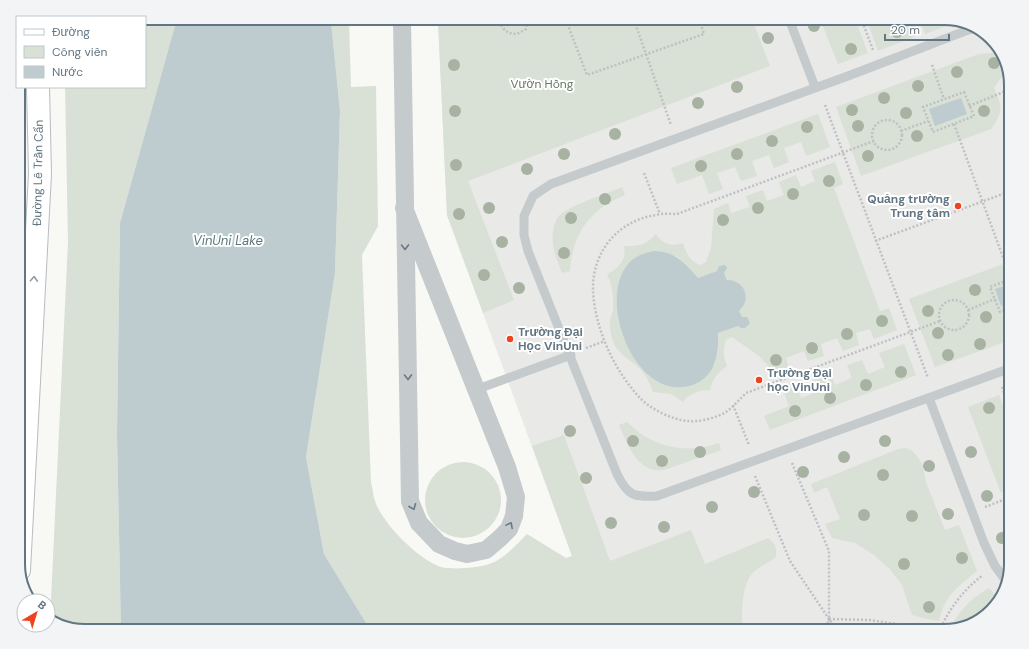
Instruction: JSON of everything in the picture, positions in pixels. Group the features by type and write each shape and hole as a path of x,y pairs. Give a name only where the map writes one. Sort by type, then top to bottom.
{"main road":[{"name":"Đường Lê Trần Cẩn","path":"25,457 40,174 38,88"}],"street":[{"path":"402,25 404,208 410,501 419,523 439,544 455,551 467,554 486,550 509,529 514,516 516,497 506,466 404,208"}],"lane":[{"path":"791,25 815,87"},
{"path":"968,30 551,184 533,196 524,216 524,235 528,251 617,474 624,488 638,497 656,496 1004,370"},
{"path":"475,390 570,355"},
{"path":"928,398 984,543 995,566 1002,576"}],"path":[{"path":"502,25 504,30 517,34 526,29 527,25"},
{"path":"568,25 587,75 704,34 701,25"},
{"path":"636,25 676,138"},
{"path":"864,25 878,64"},
{"path":"932,65 944,99"},
{"path":"964,92 970,106 974,116 933,132 923,107 964,92"},
{"path":"970,106 1004,92"},
{"path":"825,105 928,378"},
{"path":"886,120 895,122 901,131 902,139 900,143 892,149 882,149 874,141 872,133 874,128 881,121 886,120"},
{"path":"901,131 928,120"},
{"path":"954,124 1004,260"},
{"path":"874,141 677,214 660,214 637,219 623,227 610,238 595,271 593,291 598,319 605,341 622,374 640,399 663,414 688,421 709,419 725,412 746,393 940,321"},
{"path":"644,173 660,214"},
{"path":"876,240 1004,193"},
{"path":"1004,282 990,287 1000,312 1004,311"},
{"path":"968,310 995,299"},
{"path":"958,301 966,306 968,310 968,319 959,329 949,329 940,321 939,313 941,308 948,302 958,301"},
{"path":"586,348 605,341"},
{"path":"996,373 1004,393"},
{"path":"733,406 749,445"},
{"path":"786,449 829,551 829,624"},
{"path":"750,463 790,561 833,624"},
{"path":"972,512 1004,500"},
{"path":"944,624 955,602 970,585 995,566"},
{"path":"827,624 829,619"},
{"path":"829,619 870,620 896,624"}],"shaded area":[{"name":"Trường Đại học VinUni","path":"438,25 944,25 960,27 977,35 992,48 996,55 1002,69 1004,85 1004,564 1001,583 994,597 981,612 974,616 960,622 944,624 377,624 572,556 447,215"}],"green space":[{"path":"146,25 175,25 120,223 117,435 121,624 85,624 58,618 56,617 56,593 51,593 68,242 65,88 146,88"},
{"path":"331,25 349,25 351,87 376,86 378,226 362,255 371,483 375,501 385,520 412,549 422,557 441,567 466,568 492,563 507,554 527,534 566,558 572,556 532,446 564,435 610,561 691,530 705,564 768,538 772,542 776,548 776,557 752,574 745,589 742,606 743,624 367,624 324,554 306,457 335,273 340,111"},
{"name":"Vườn Hồng","path":"438,25 754,25 770,66 468,181 514,300 483,313 447,215"},
{"path":"822,25 857,25 868,53 838,64"},
{"path":"869,25 910,25 914,37 878,51"},
{"path":"922,25 948,25 925,34"},
{"path":"995,53 1002,69 1003,75 994,88 999,100 1000,114 991,129 861,176 836,107 979,54"},
{"path":"818,114 830,147 806,156 801,142 784,148 789,162 774,168 769,155 752,161 757,176 741,181 735,167 717,173 723,189 709,194 702,175 677,184 671,168"},
{"path":"835,162 843,184 834,188 880,311 889,308 897,330 874,339 870,329 856,333 859,345 843,351 837,338 821,344 824,356 808,361 804,351 786,358 789,368 775,373 759,356 732,337 726,340 724,347 724,356 727,366 716,376 712,382 710,390 688,396 683,402 671,394 653,392 643,372 623,355 614,344 610,332 613,299 607,274 621,263 625,251 624,246 634,246 645,243 656,234 661,240 671,245 683,243 689,257 697,264 701,265 706,262 711,248 714,209 728,203 731,213 750,207 746,196 763,190 767,201 784,195 779,182 796,175 801,187 815,181 811,171","holes":["646,253 676,256 685,263 698,278 717,271 724,273 742,308 739,311 742,318 738,326 718,333 718,350 714,366 657,381 637,362 624,338 618,311 620,281 626,266 638,256"]},
{"path":"622,187 625,195 602,207 593,215 579,234 575,245 570,271 562,273 554,251 553,241 554,226 558,217 569,209"},
{"path":"1004,264 1004,342 935,367 909,299"},
{"path":"904,344 916,375 770,430 764,416 789,406 782,387 795,382 801,398 819,391 813,377 830,371 835,385 852,378 847,365 862,360 868,374 885,367 879,353"},
{"path":"999,395 1004,408 1004,492 1001,493 968,407"},
{"path":"627,422 636,431 658,443 682,448 694,448 707,447 719,443 721,450 667,469 657,470 649,468 636,458 626,441 619,425"},
{"path":"905,448 911,450 922,464 927,485 945,530 959,525 977,571 950,595 944,605 939,621 912,615 902,585 890,569 874,555 855,543 832,538 825,524 840,519 827,487 814,493 811,484 898,449"},
{"path":"463,462 477,465 490,473 498,486 501,500 498,514 490,527 477,535 463,538 449,535 436,527 428,514 425,500 428,486 436,473 449,465"},
{"path":"989,588 995,595 981,612 960,622 953,623 966,605 976,596"}],"water":[{"name":"VinUni Lake","path":"175,25 331,25 340,111 335,273 306,457 324,554 367,624 121,624 117,435 120,223"},
{"path":"961,98 967,114 935,126 929,109"},
{"path":"654,251 668,253 679,259 698,278 717,271 719,266 725,265 727,268 724,273 727,280 738,283 745,291 745,301 739,311 742,317 747,317 750,323 745,328 738,326 718,333 718,348 715,362 708,374 697,383 676,387 658,381 641,368 629,349 620,326 617,303 619,282 630,261 640,255"},
{"path":"1004,286 1004,305 1001,306 995,289"}],"place":[{"name":"Quảng trường Trung tâm","path":"958,206"},
{"name":"Trường Đại Học VinUni","path":"510,339"},
{"name":"Trường Đại học VinUni","path":"759,380"}]}
